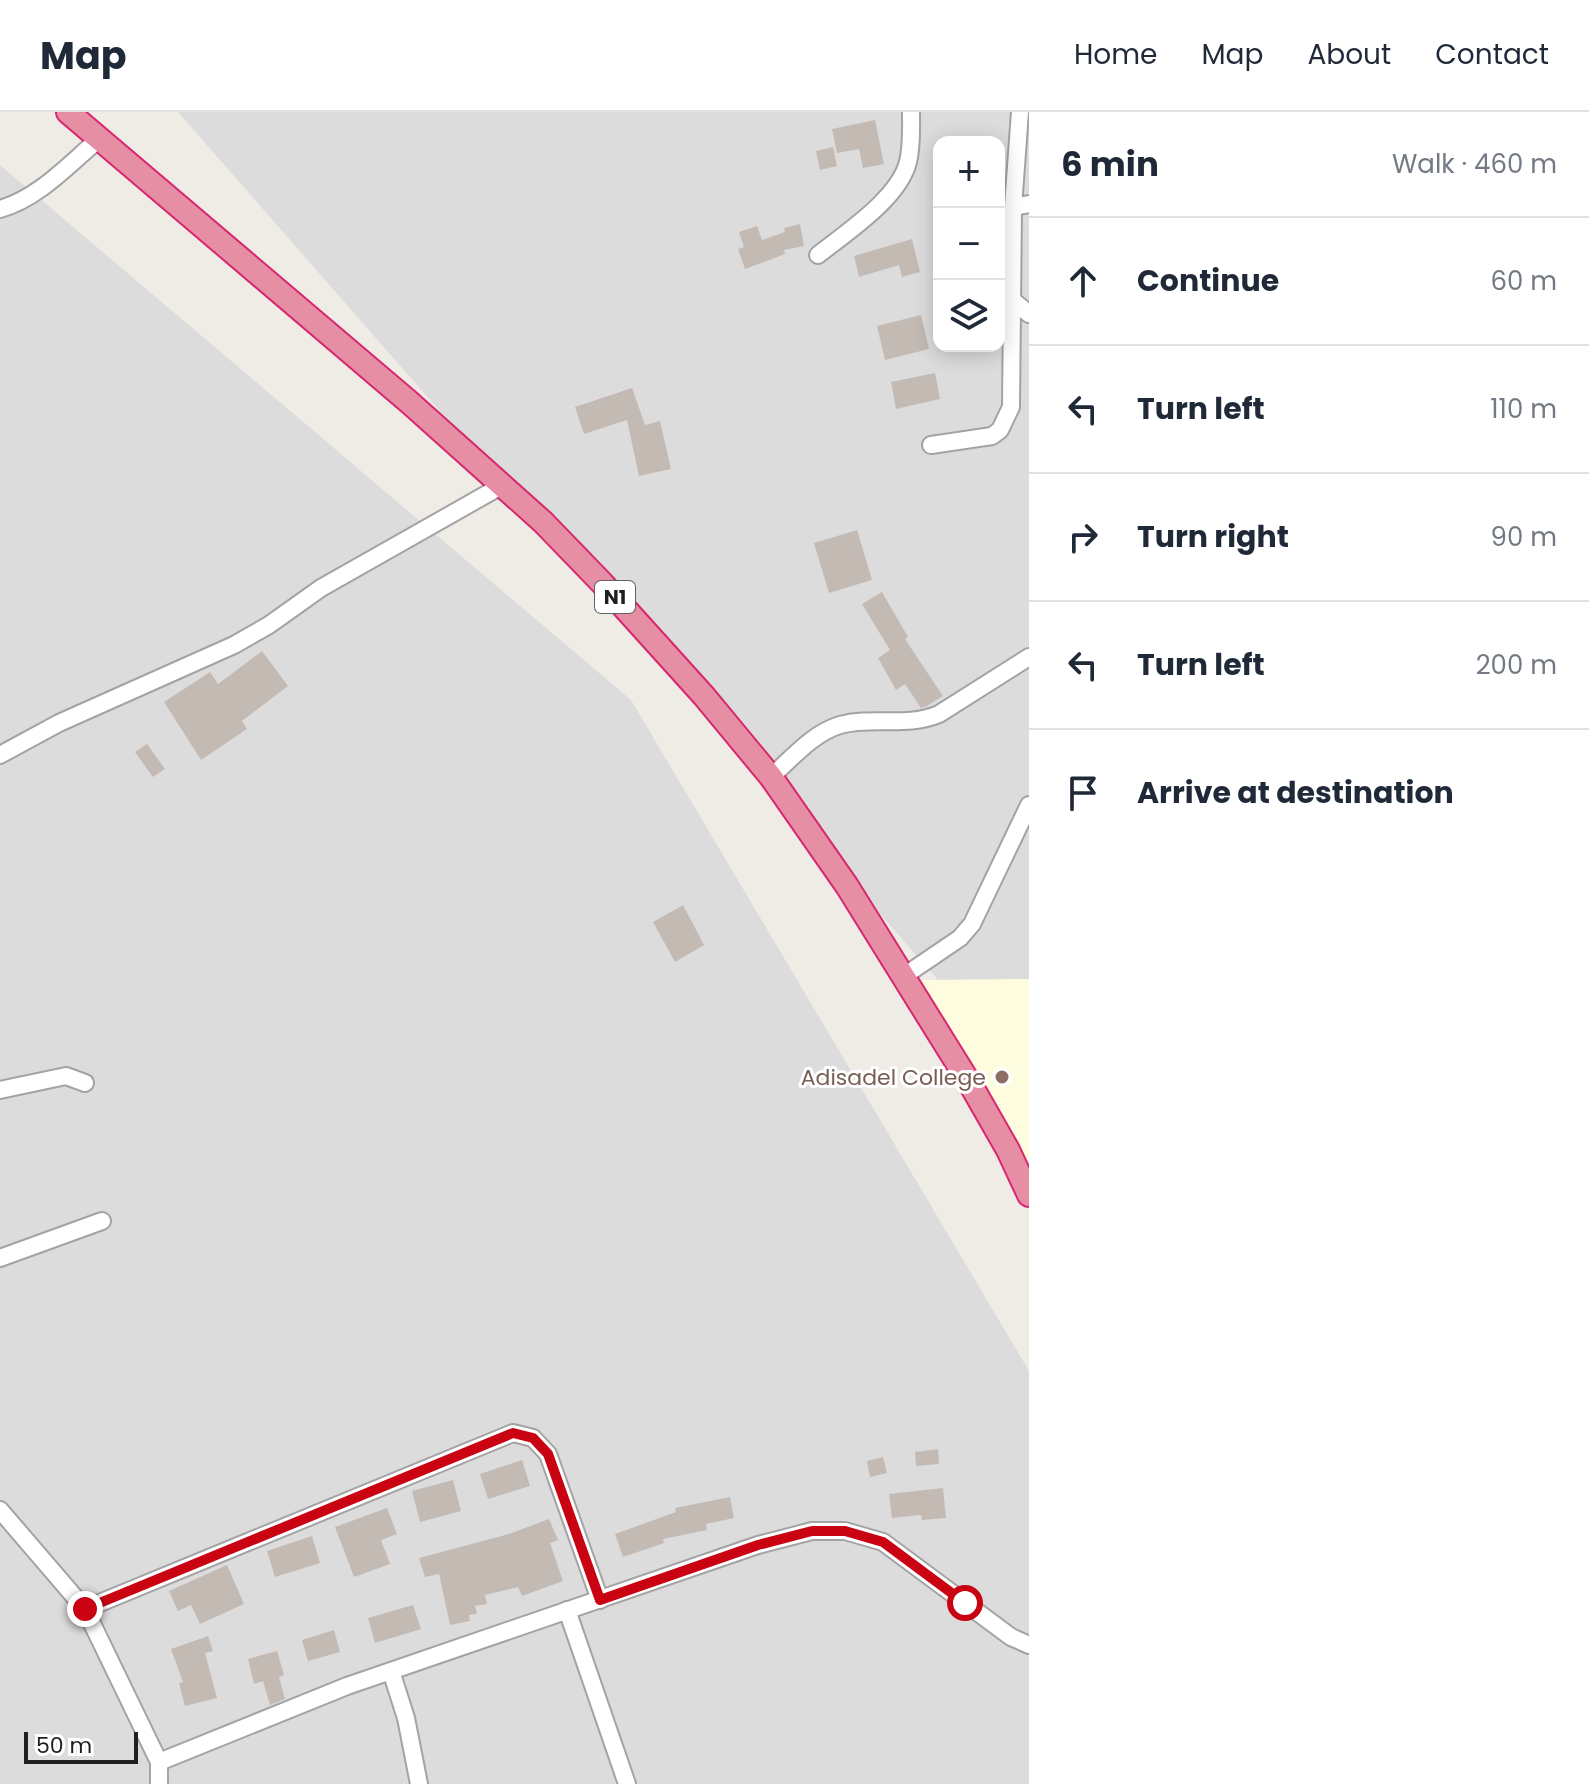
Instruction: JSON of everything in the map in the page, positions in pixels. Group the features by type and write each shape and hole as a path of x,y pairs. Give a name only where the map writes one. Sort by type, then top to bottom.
{"highway":[{"name":"N1","path":"68,112 409,402 543,522 704,696 771,777 847,886 1008,1150 1029,1195"}],"street":[{"path":"818,255 901,182 909,158 911,112"},
{"path":"931,445 992,436 1000,430 1011,407 1011,299 1021,206 1020,112"},
{"path":"0,209 42,187 99,139"},
{"path":"1011,299 1029,314"},
{"path":"0,755 59,723 234,645 269,625 321,588 501,486"},
{"path":"771,777 820,733 842,724 925,721 1029,657"},
{"path":"904,976 960,938 972,924 1029,805"},
{"path":"0,1090 66,1076 85,1083"},
{"path":"0,1258 102,1221"},
{"path":"85,1609 513,1433 533,1438 548,1454 600,1600"},
{"path":"0,1510 85,1609 159,1762 159,1784"},
{"path":"159,1762 391,1671 758,1545 812,1531 845,1531 883,1542 1011,1637 1029,1645"},
{"path":"567,1610 627,1784"},
{"path":"391,1671 406,1718 419,1784"}],"shaded area":[{"path":"178,112 1029,112 1029,1084"},
{"path":"0,165 631,700 1029,1371 1029,1784 0,1784"},
{"name":"Adisadel College","path":"1029,979 1029,1175 922,980"}],"building":[{"path":"875,120 884,164 863,168 859,149 837,153 832,129"},
{"path":"833,147 837,166 820,170 816,151"},
{"path":"800,224 804,246 784,250 785,254 745,269 738,249 744,247 739,232 757,226 762,240 785,232 784,228"},
{"path":"912,239 920,272 902,277 899,265 859,277 854,256"},
{"path":"921,315 929,349 885,360 877,326"},
{"path":"935,373 940,399 896,409 891,382"},
{"path":"632,388 645,425 660,421 671,469 639,476 627,420 584,434 575,407"},
{"path":"857,530 872,580 829,593 814,543"},
{"path":"882,592 908,637 905,639 943,696 927,706 921,708 905,684 896,690 878,658 890,650 862,604"},
{"path":"262,651 288,686 242,721 247,729 201,760 164,702 210,672 218,684"},
{"path":"147,744 165,769 153,777 135,752"},
{"path":"683,905 704,945 675,962 653,922"},
{"path":"938,1449 939,1464 916,1466 915,1452"},
{"path":"883,1457 887,1473 870,1477 867,1461"},
{"path":"522,1460 530,1486 488,1499 480,1474"},
{"path":"453,1480 461,1511 420,1522 412,1491"},
{"path":"943,1488 946,1518 922,1520 921,1515 892,1518 889,1494"},
{"path":"730,1497 734,1518 706,1524 707,1530 663,1539 664,1543 623,1557 615,1534 676,1512 675,1508"},
{"path":"387,1508 397,1534 381,1540 390,1564 354,1577 335,1527"},
{"path":"549,1519 558,1540 550,1543 563,1581 522,1596 518,1587 485,1595 487,1604 475,1606 477,1614 469,1615 470,1621 450,1625 439,1574 425,1577 419,1558 509,1534"},
{"path":"312,1536 320,1563 275,1577 267,1551"},
{"path":"227,1565 244,1604 200,1624 191,1605 178,1611 169,1591"},
{"path":"413,1605 421,1629 375,1643 368,1618"},
{"path":"334,1630 340,1652 308,1661 302,1640"},
{"path":"208,1636 213,1651 205,1653 217,1698 185,1706 179,1683 183,1682 171,1649"},
{"path":"277,1651 284,1675 279,1677 285,1699 270,1705 263,1681 254,1684 248,1659"}],"place":[{"name":"Adisadel College","path":"1002,1077"}],"route":[{"path":"85,1609 513,1433 533,1438 548,1454 600,1600 758,1545 812,1531 845,1531 883,1542 965,1603"}]}
